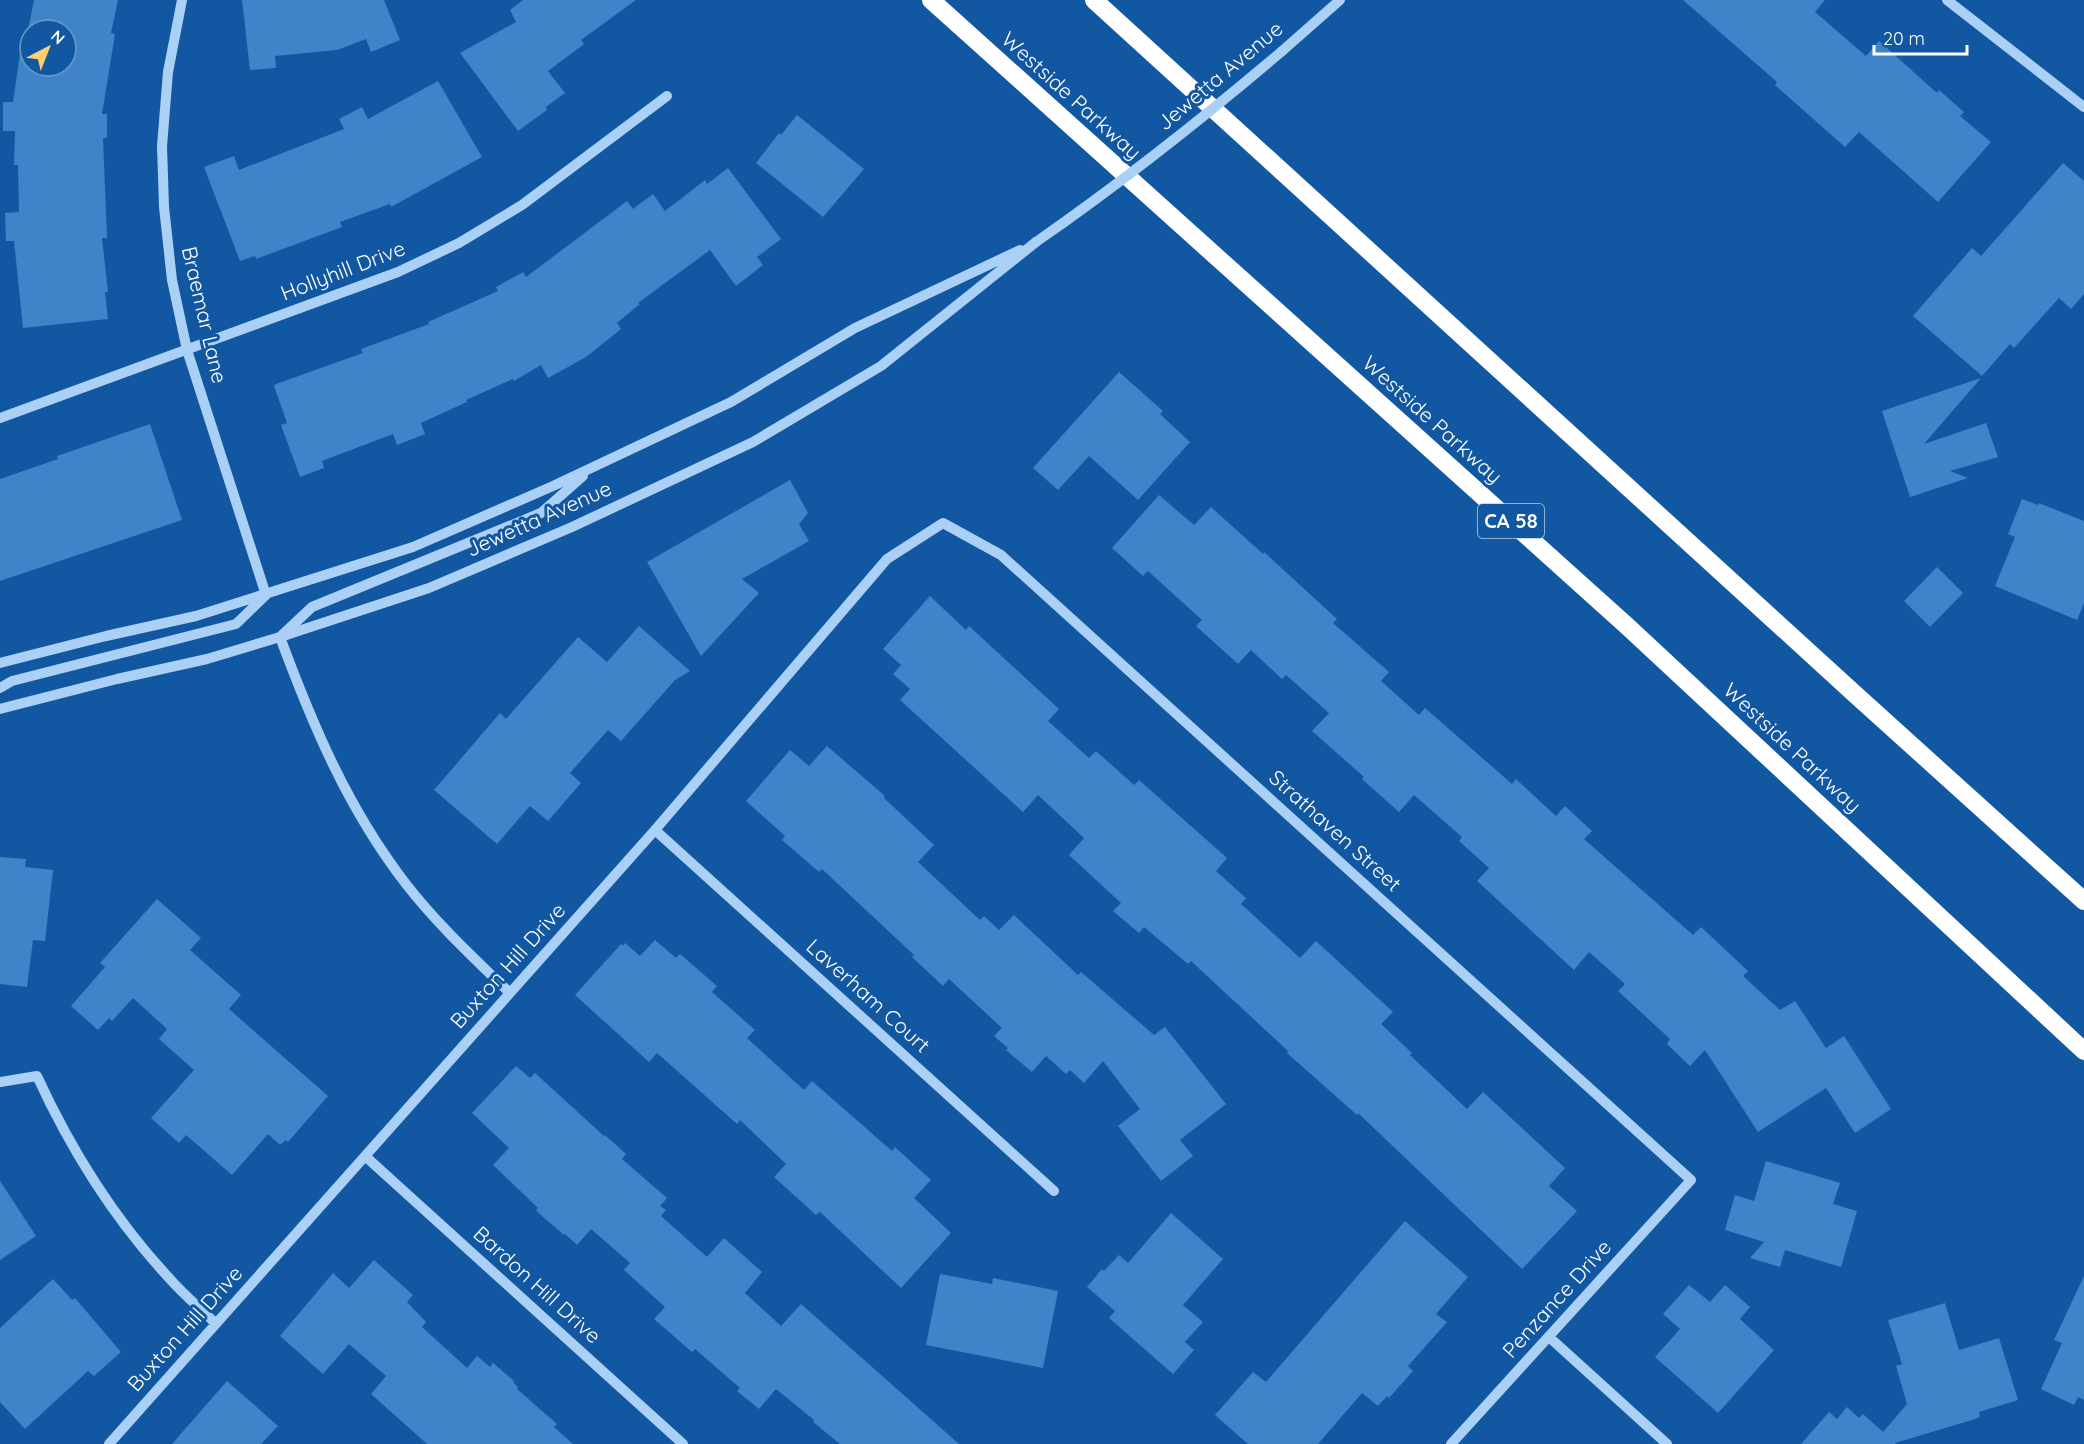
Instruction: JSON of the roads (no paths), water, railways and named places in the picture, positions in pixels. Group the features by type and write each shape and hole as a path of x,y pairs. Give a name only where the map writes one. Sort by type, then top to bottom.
{"highway":[{"name":"Westside Parkway","path":"931,0 1627,626 2084,1050"},
{"path":"1094,0 2084,901"}],"street":[{"name":"Braemar Lane","path":"182,0 168,72 162,146 164,207 172,280 187,350 266,594"},
{"name":"Jewetta Avenue","path":"0,709 207,659 429,588 572,526 753,442 880,366 1036,242 1098,199 1160,151 1281,52 1340,0"},
{"path":"1947,0 2084,107"},
{"name":"Hollyhill Drive","path":"0,418 398,272 459,243 522,205 667,96"},
{"name":"Jewetta Avenue","path":"0,663 196,616 413,547 591,468 731,402 855,328 1036,242"},
{"path":"510,993 454,939 406,884 364,823 328,759 280,637 312,606 541,513 591,468"},
{"name":"Buxton Hill Drive","path":"109,1444 655,830 887,559 943,523"},
{"name":"Strathaven Street","path":"943,523 1001,555 1691,1180"},
{"path":"0,688 12,681 236,624 266,594"},
{"name":"Laverham Court","path":"655,830 1054,1191"},
{"path":"0,1082 37,1076 84,1167 124,1225 170,1280 216,1324"},
{"name":"Bardon Hill Drive","path":"365,1156 683,1444"},
{"name":"Penzance Drive","path":"1452,1444 1691,1180"},
{"path":"1549,1337 1667,1444"}]}
